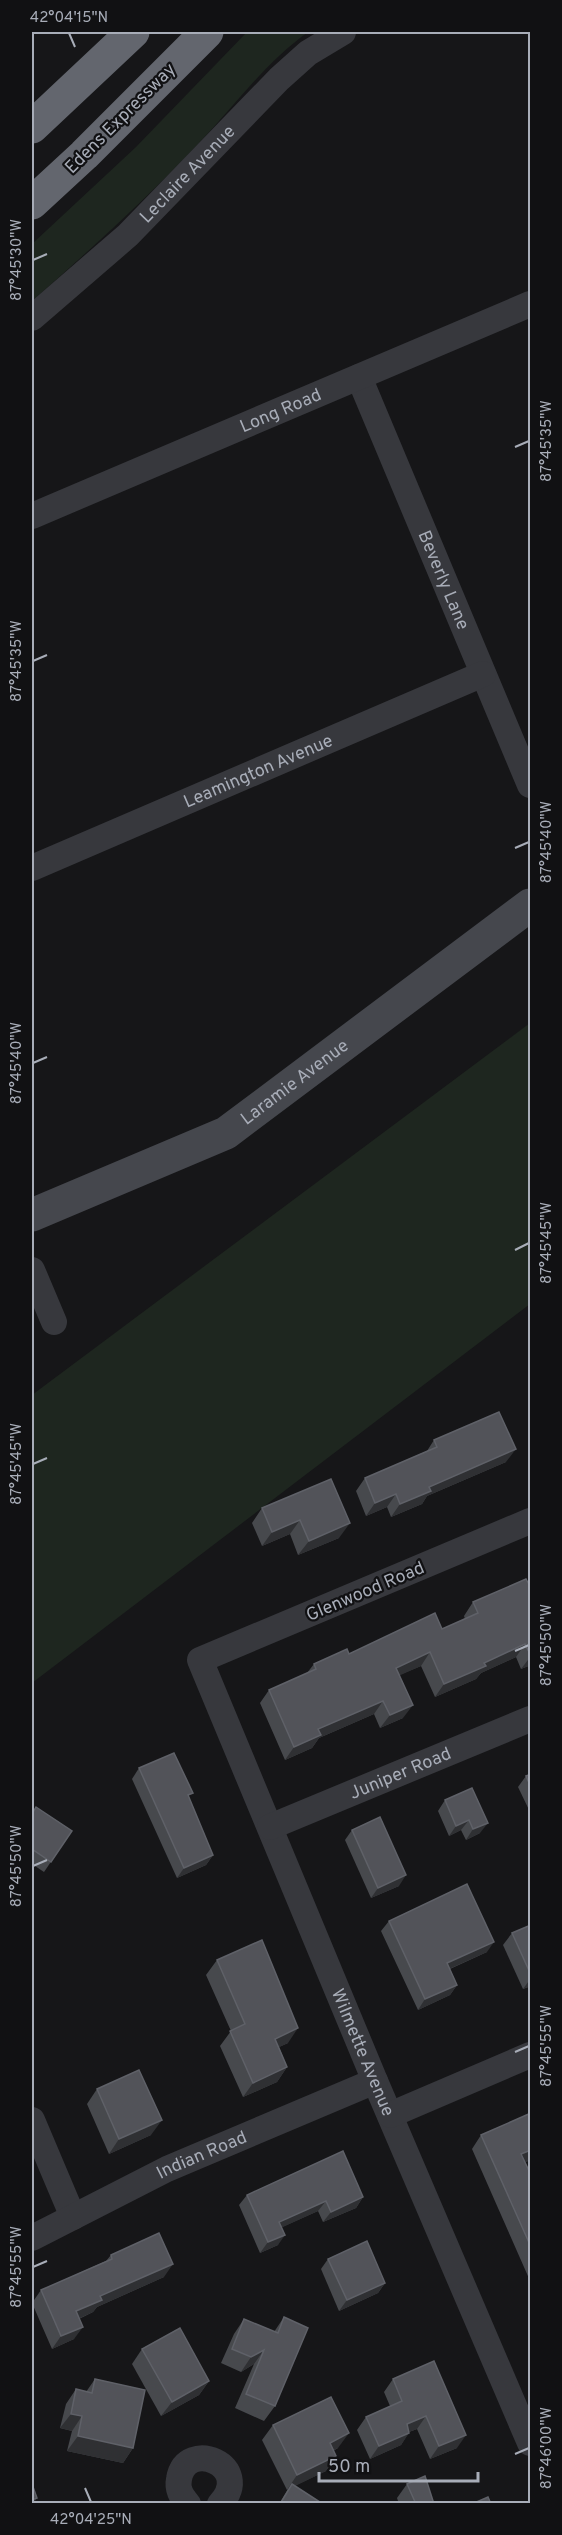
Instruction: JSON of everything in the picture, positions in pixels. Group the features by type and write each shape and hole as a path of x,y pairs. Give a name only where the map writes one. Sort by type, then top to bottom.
{"highway":[{"path":"32,127 133,32"},
{"name":"Edens Expressway","path":"32,203 84,156 207,32"}],"street":[{"name":"Leclaire Avenue","path":"32,318 128,235 279,79 308,53 343,32"},
{"name":"Long Road","path":"32,516 531,304"},
{"name":"Beverly Lane","path":"358,377 531,785"},
{"name":"Leamington Avenue","path":"32,868 483,674"},
{"name":"Laramie Avenue","path":"32,1215 226,1132 531,905"},
{"path":"32,1270 54,1322"},
{"name":"Glenwood Road","path":"200,1660 531,1521"},
{"name":"Wilmette Avenue","path":"200,1660 375,2081 524,2408 531,2443"},
{"name":"Juniper Road","path":"270,1827 531,1719"},
{"path":"390,2115 531,2055"},
{"name":"Indian Road","path":"32,2238 167,2169 375,2081"},
{"path":"32,2120 73,2217"},
{"path":"188,2504 179,2489 180,2473 191,2461 207,2458 222,2465 227,2473 229,2490 220,2504"}],"shaded area":[{"path":"247,32 308,32 264,71 159,184 32,301 32,244 136,147"},
{"path":"530,1023 530,1304 32,1683 32,1395"}],"building":[{"path":"499,1412 516,1449 429,1487 431,1491 400,1504 396,1494 375,1503 365,1478 437,1447 434,1440"},
{"path":"331,1479 350,1523 309,1541 300,1520 272,1532 262,1508"},
{"path":"526,1579 531,1588 531,1656 525,1644 484,1663 486,1666 444,1684 430,1652 396,1668 413,1705 390,1715 383,1701 318,1729 321,1735 294,1747 269,1690 316,1669 314,1664 347,1649 349,1654 435,1613 442,1629 478,1613 473,1602"},
{"path":"174,1753 193,1793 188,1795 213,1855 184,1868 139,1768"},
{"path":"531,1774 531,1787 526,1776"},
{"path":"472,1788 488,1823 473,1829 469,1820 456,1826 445,1800"},
{"path":"36,1807 72,1831 51,1862 32,1849 32,1814"},
{"path":"380,1817 406,1875 378,1888 352,1830"},
{"path":"467,1884 494,1942 447,1963 457,1985 425,1999 389,1921"},
{"path":"531,1925 531,1975 512,1933"},
{"path":"262,1940 298,2028 275,2039 287,2067 253,2083 230,2031 245,2024 217,1960"},
{"path":"139,2070 162,2120 119,2139 97,2089"},
{"path":"531,2113 531,2150 521,2154 531,2175 531,2247 481,2135"},
{"path":"343,2151 363,2197 331,2212 326,2201 279,2222 285,2235 268,2242 247,2195"},
{"path":"159,2233 173,2264 100,2296 102,2300 76,2311 83,2327 61,2336 41,2290 112,2259 111,2255"},
{"path":"367,2241 385,2283 347,2300 328,2259"},
{"path":"284,2317 308,2328 275,2406 246,2394 264,2350 251,2357 232,2349 244,2319 278,2333"},
{"path":"180,2328 209,2381 172,2402 142,2349"},
{"path":"434,2361 466,2435 439,2446 426,2416 407,2424 409,2433 379,2446 366,2417 402,2401 393,2379"},
{"path":"95,2379 145,2390 133,2448 78,2436 82,2416 71,2414 76,2389 92,2393"},
{"path":"331,2397 349,2433 330,2443 336,2456 297,2475 273,2425"},
{"path":"425,2476 434,2504 416,2504 407,2484"},
{"path":"32,2484 37,2498 32,2500"},
{"path":"292,2484 323,2504 280,2504"},
{"path":"488,2497 491,2504 472,2504"}]}
